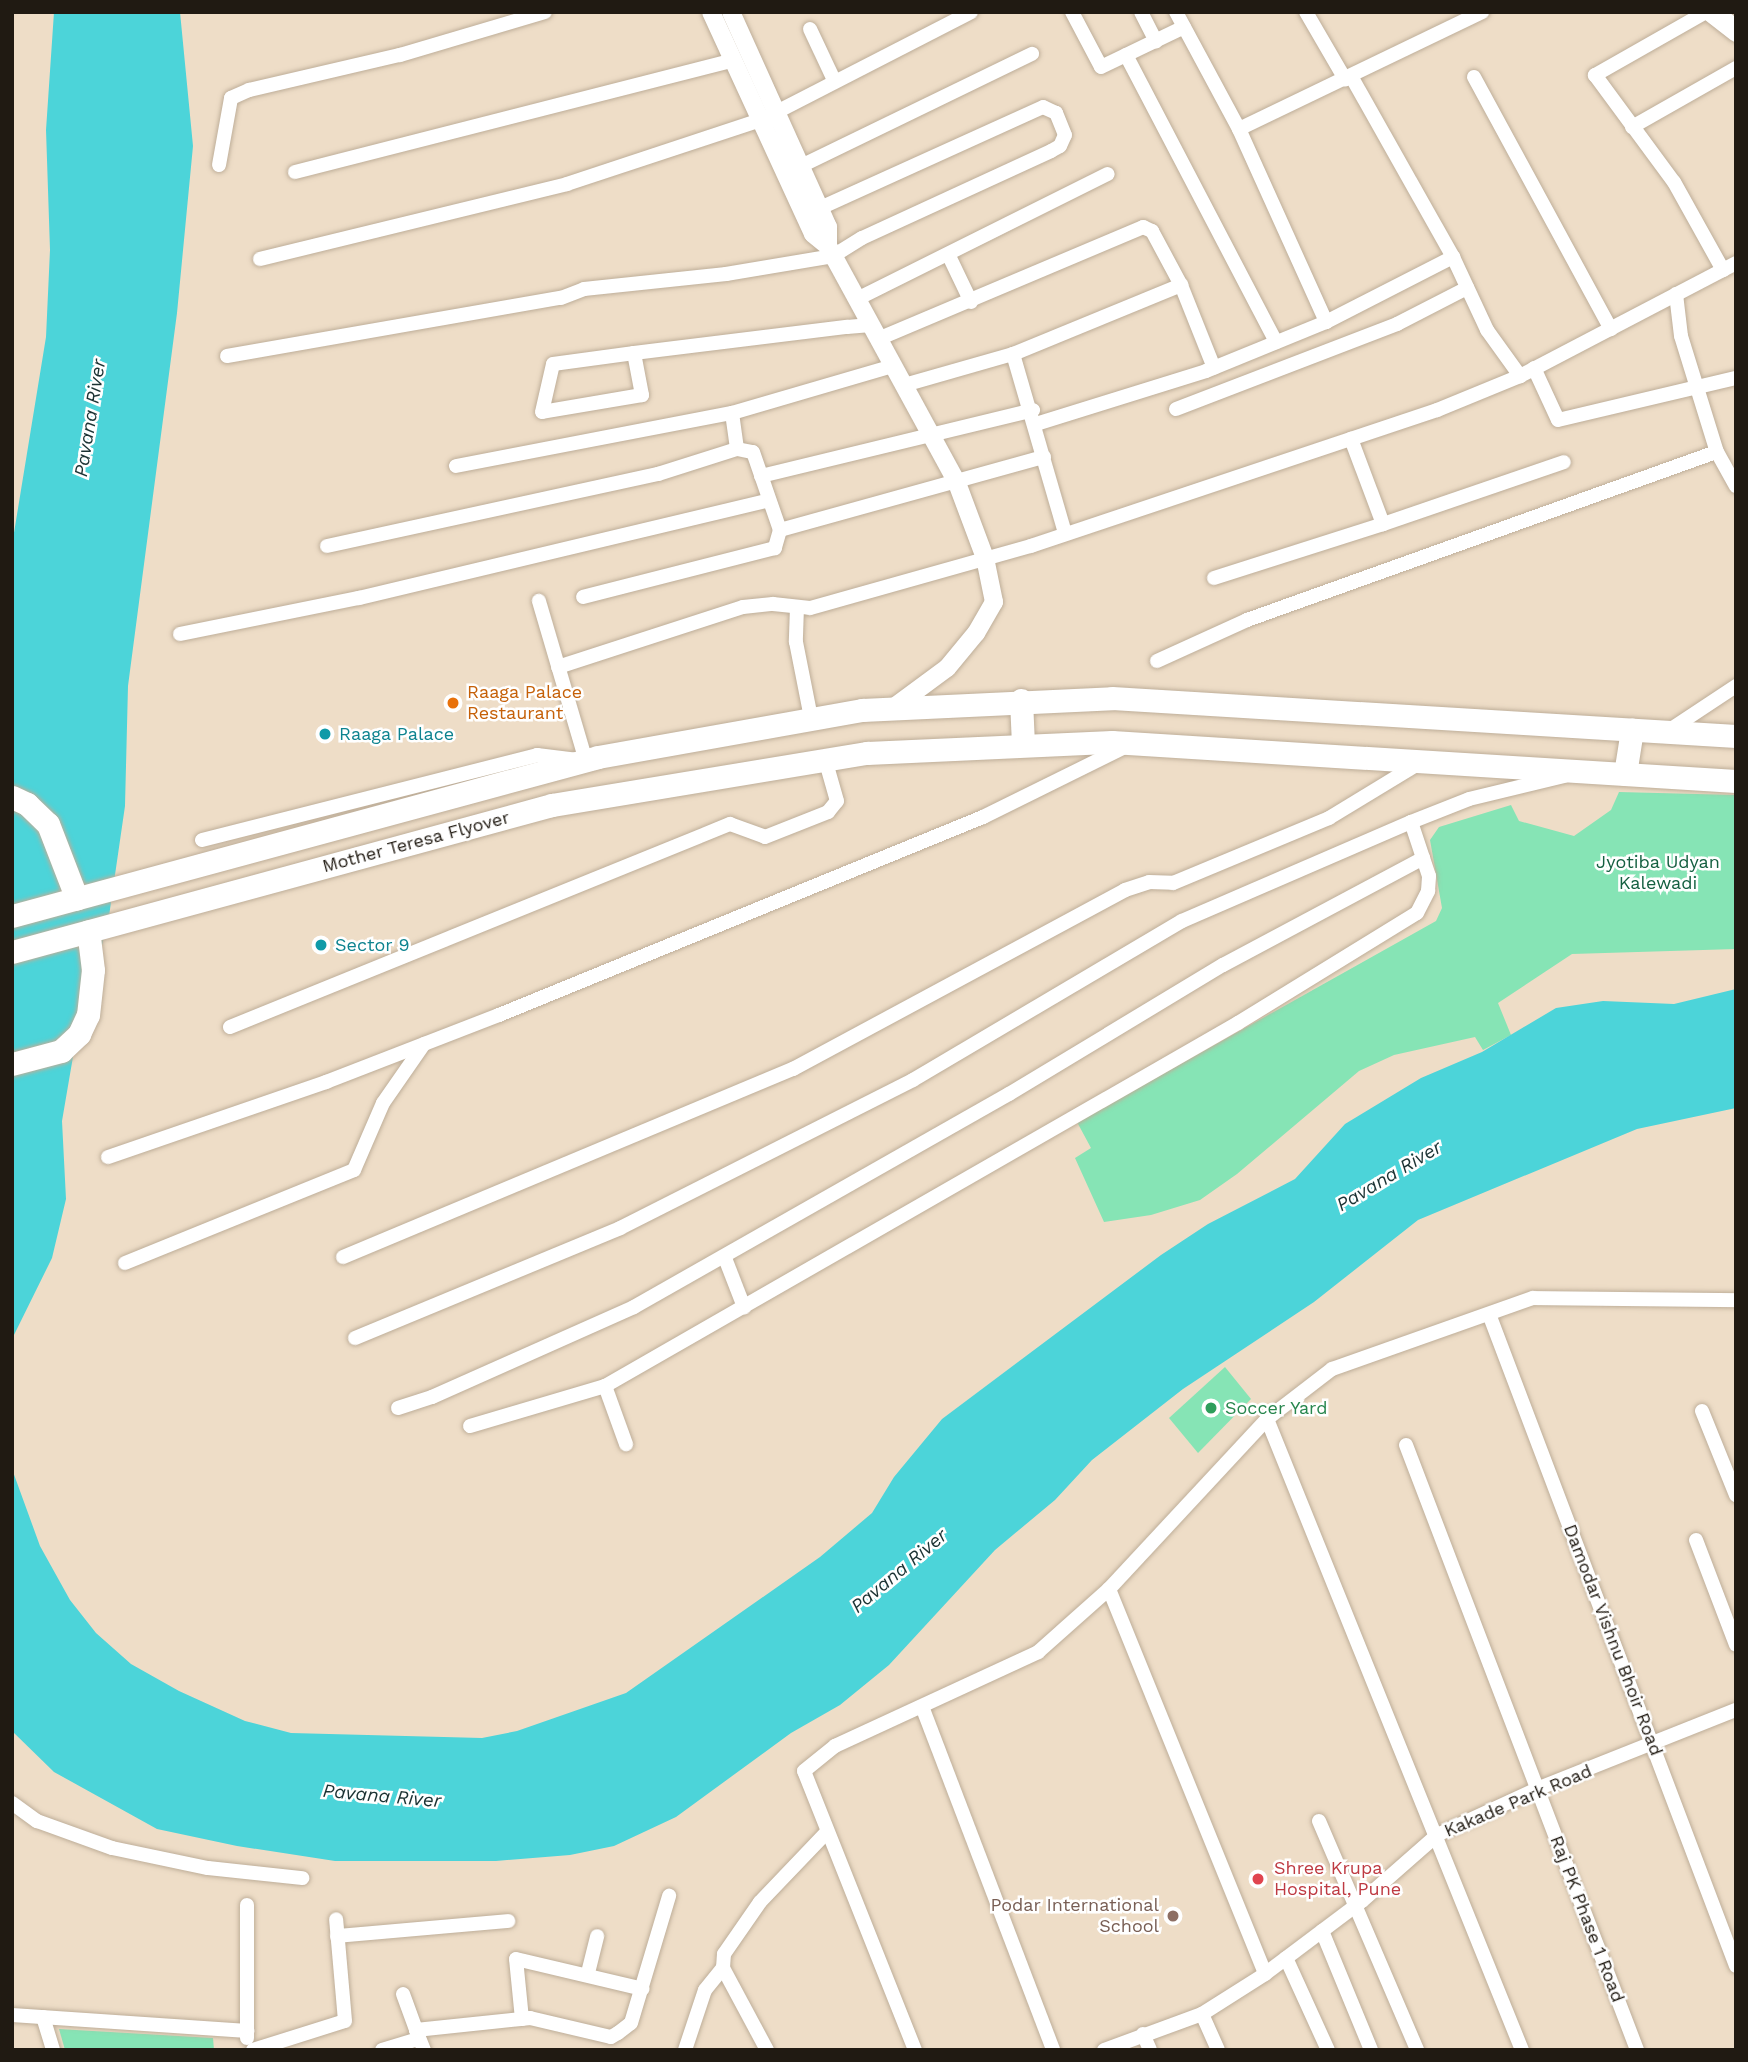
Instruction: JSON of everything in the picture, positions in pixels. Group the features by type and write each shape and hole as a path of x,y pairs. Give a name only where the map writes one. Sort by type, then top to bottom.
{"main road":[{"path":"1713,12 1736,31"},
{"name":"Mother Teresa Flyover","path":"12,916 586,761 811,718 893,708 1021,700 1112,698 1736,736"},
{"path":"1021,700 1023,744"},
{"path":"1625,774 1632,730"},
{"name":"Mother Teresa Flyover","path":"12,952 552,805 825,759 1023,744 1134,743 1736,781"},
{"path":"12,797 27,804 48,824 78,898"},
{"path":"12,1064 61,1051 79,1034 88,1015 92,981 88,931"}],"street":[{"path":"219,164 231,98 249,89 400,55 545,12"},
{"path":"711,12 732,61 801,166 828,227 830,251"},
{"path":"731,12 813,234 830,251 930,438 957,482 985,558 994,602 976,633 947,668 893,708"},
{"path":"260,259 566,184 769,117 834,80 971,12"},
{"path":"1072,12 1101,68 1184,27"},
{"path":"1141,12 1156,41"},
{"path":"1176,12 1239,129 1326,322"},
{"path":"1306,12 1348,77 1453,257 1487,330 1520,376"},
{"path":"1239,129 1482,12"},
{"path":"558,667 743,607 810,608 985,558 1351,439 1520,376 1729,267 1674,181 1595,75 1706,12"},
{"path":"810,29 834,80"},
{"path":"801,166 1032,54"},
{"path":"1126,55 1276,342"},
{"path":"295,172 732,61"},
{"path":"1632,127 1736,68"},
{"path":"1474,77 1611,329"},
{"path":"227,356 561,298 584,289 726,274 830,251 1051,151 1060,146 1065,135 1056,113 1044,107 820,208"},
{"path":"857,299 949,256 1108,174"},
{"path":"634,353 641,396 542,412 551,364 634,353 875,332 971,302 1089,252 1136,226 1152,231 1181,285 1214,368"},
{"path":"949,256 971,302"},
{"path":"761,476 1034,417 1214,368 1326,322 1453,257"},
{"path":"904,386 1013,354 1181,285"},
{"path":"1176,409 1397,324 1467,288"},
{"path":"1676,294 1681,337 1717,452 1736,486"},
{"path":"1013,354 1034,417 1065,533"},
{"path":"456,466 732,413 893,366"},
{"path":"1534,368 1558,420 1736,378"},
{"path":"732,413 737,449"},
{"path":"1351,439 1383,524"},
{"path":"327,546 658,474 737,449 753,452 767,501 780,530 775,548 583,597"},
{"path":"1157,661 1247,620 1717,452"},
{"path":"780,530 1044,457"},
{"path":"1214,578 1564,462"},
{"path":"180,634 359,598 767,501"},
{"path":"202,840 537,755 586,761 539,601"},
{"path":"797,607 796,642 811,718"},
{"path":"1667,732 1736,685"},
{"path":"108,1157 425,1043 983,817 1134,743"},
{"path":"230,1027 730,824 765,837 828,812 837,801 825,759"},
{"path":"343,1257 793,1069 1125,890 1149,882 1174,883 1329,818 1422,761"},
{"path":"355,1338 620,1228 913,1080 1182,921 1469,799 1583,772"},
{"path":"470,1426 605,1386 1403,924 1417,913 1428,891 1423,858 1411,822"},
{"path":"398,1408 574,1336 725,1258 1223,965 1423,858"},
{"path":"125,1263 354,1170 383,1103 425,1043"},
{"path":"725,1258 744,1307"},
{"path":"915,2050 804,1770 835,1746 923,1709 1038,1652 1109,1589 1267,1419 1332,1369 1533,1298 1736,1300"},
{"name":"Damodar Vishnu Bhoir Road","path":"1489,1314 1736,1966"},
{"path":"605,1386 626,1444"},
{"path":"1702,1411 1736,1494"},
{"path":"1267,1419 1522,2050"},
{"name":"Raj PK Phase 1 Road","path":"1406,1445 1637,2050"},
{"path":"1696,1540 1736,1645"},
{"path":"1109,1589 1265,1974"},
{"path":"923,1709 1053,2050"},
{"name":"Kakade Park Road","path":"1104,2050 1202,2014 1265,1974 1353,1908 1437,1835 1537,1788 1736,1710"},
{"path":"12,1802 37,1821 112,1848 208,1868 302,1878"},
{"path":"1319,1821 1353,1908 1418,2050"},
{"path":"767,2050 723,1968 724,1954 760,1902 827,1832"},
{"path":"382,2050 522,2019 611,2037 631,2023 669,1896"},
{"path":"247,1905 247,2050"},
{"path":"253,2050 345,2021 336,1919"},
{"path":"337,1936 508,1921"},
{"path":"1322,1931 1371,2050"},
{"path":"588,1973 597,1936"},
{"path":"1286,1958 1328,2050"},
{"path":"522,2019 516,1959 588,1973 643,1989"},
{"path":"685,2050 705,1990 723,1968"},
{"path":"403,1994 419,2040"},
{"path":"1202,2014 1218,2050"},
{"path":"12,2015 247,2031"},
{"path":"43,2017 53,2050"},
{"path":"1143,2034 1150,2050"}],"green space":[{"name":"Jyotiba Udyan Kalewadi","path":"1619,792 1736,795 1736,949 1572,954 1498,1003 1511,1035 1483,1050 1475,1037 1394,1055 1359,1071 1237,1174 1200,1200 1151,1215 1104,1222 1075,1158 1091,1148 1077,1122 1436,921 1442,908 1430,840 1439,827 1511,805 1519,821 1574,836 1611,810"},
{"name":"Soccer Yard","path":"1225,1367 1251,1399 1198,1453 1169,1418"},
{"path":"59,2029 213,2038 214,2050 65,2050"}],"water":[{"name":"Pavana River","path":"54,12 180,12 193,146 177,313 128,686 125,806 108,923 75,1045 62,1121 66,1199 52,1258 12,1339 12,545 46,337 50,250 46,130"},
{"name":"Pavana River","path":"1736,989 1736,1108 1637,1129 1418,1220 1314,1302 1183,1389 1092,1460 1055,1500 995,1550 889,1665 840,1705 791,1733 676,1817 614,1846 570,1855 496,1861 335,1861 237,1846 157,1829 54,1772 12,1731 12,1469 40,1546 70,1600 96,1633 131,1664 179,1691 245,1721 291,1733 482,1738 517,1731 626,1693 820,1557 872,1513 894,1477 942,1419 1161,1255 1208,1224 1295,1179 1345,1124 1421,1078 1482,1052 1556,1008 1603,1001 1674,1004"}],"place":[{"name":"Raaga Palace Restaurant","path":"453,703"},
{"name":"Raaga Palace","path":"325,734"},
{"name":"Sector 9","path":"321,945"},
{"name":"Soccer Yard","path":"1211,1408"},
{"name":"Shree Krupa Hospital, Pune","path":"1258,1879"},
{"name":"Podar International School","path":"1173,1916"}]}
